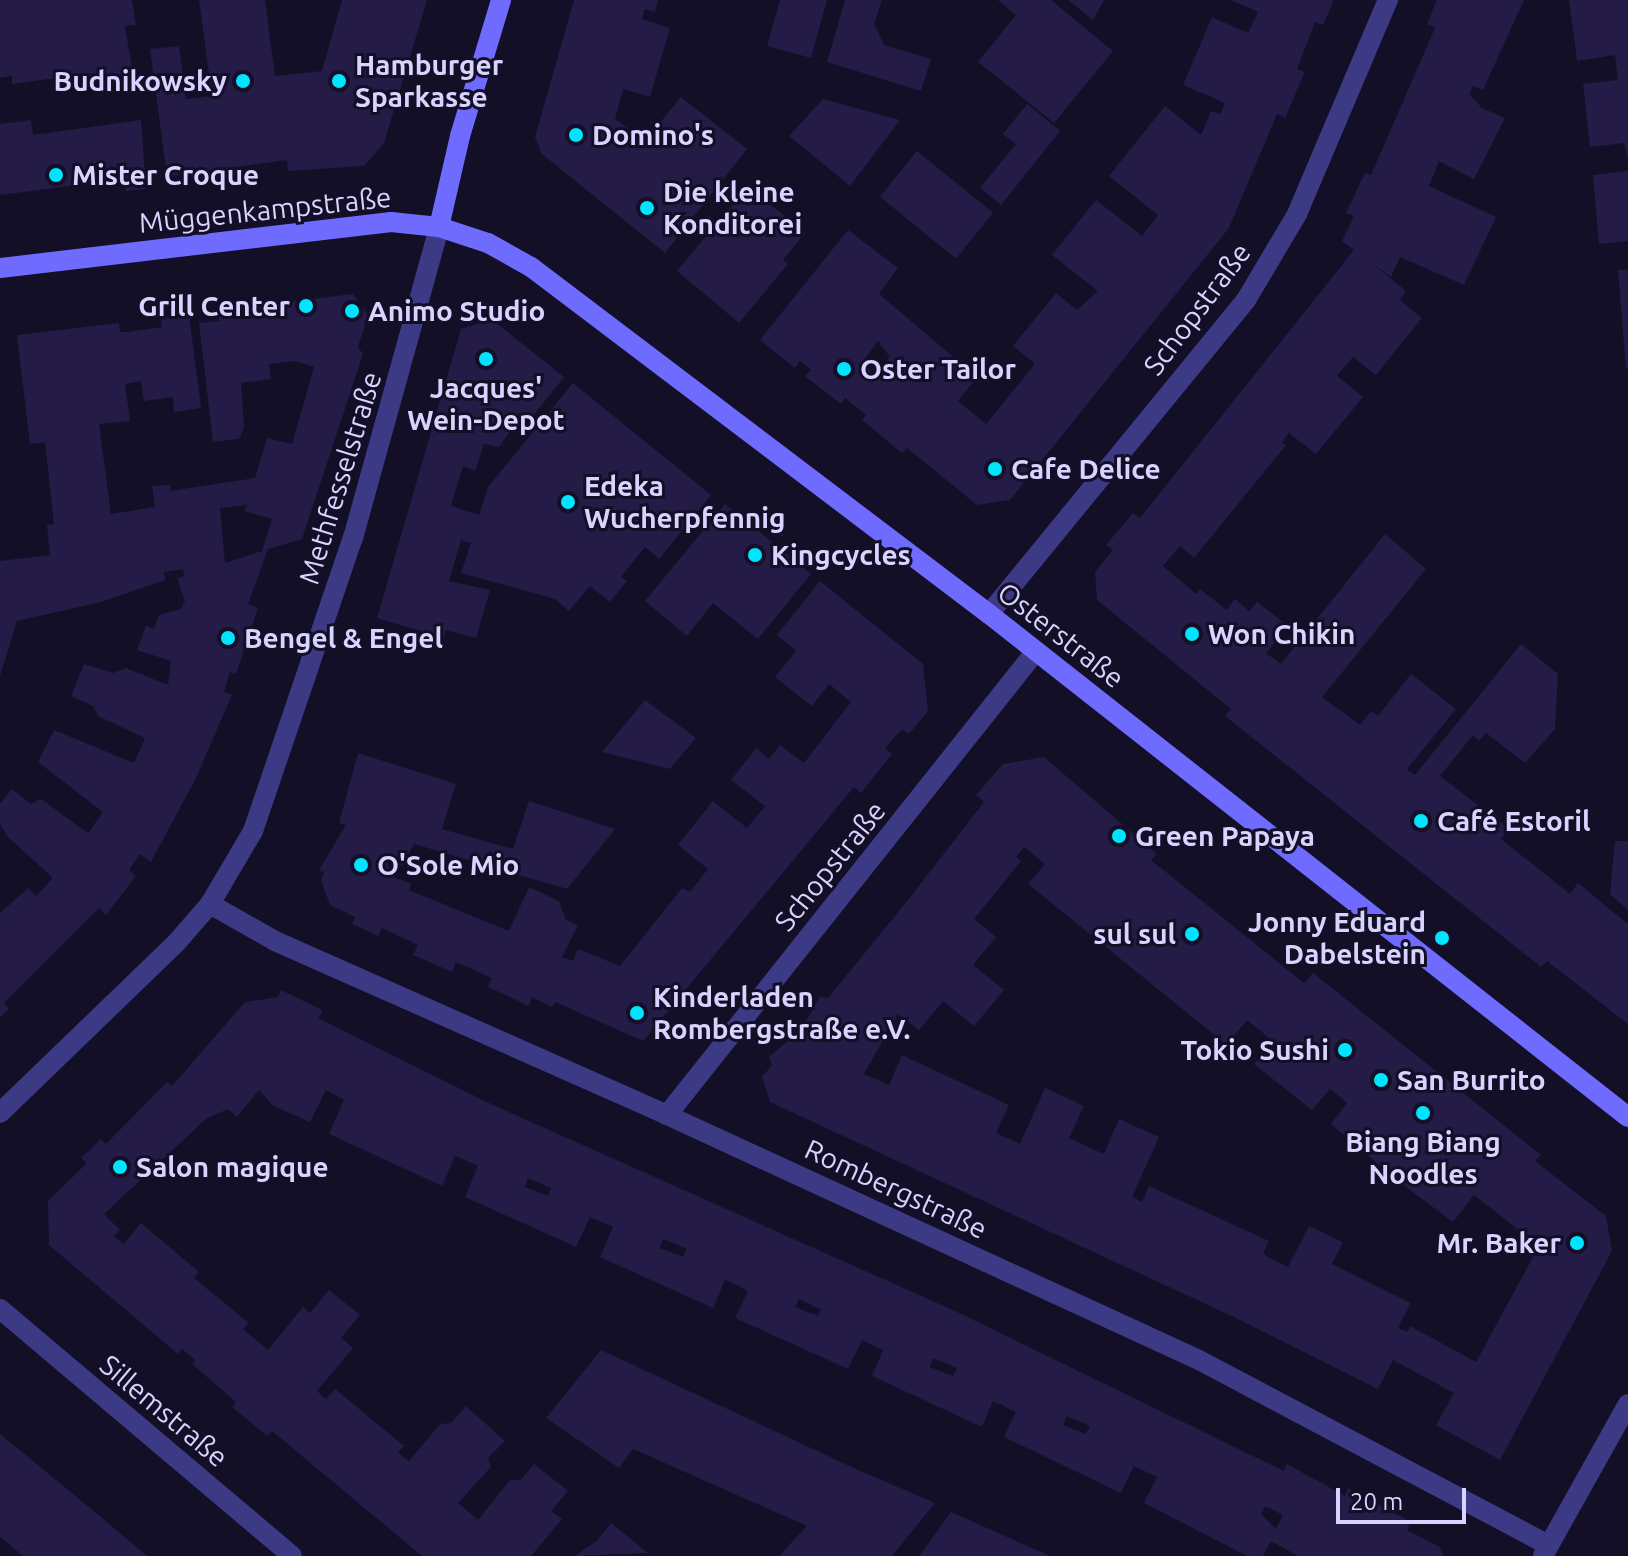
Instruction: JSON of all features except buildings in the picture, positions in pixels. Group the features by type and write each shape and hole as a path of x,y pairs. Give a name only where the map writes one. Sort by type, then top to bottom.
{"street":[{"name":"Methfesselstraße","path":"0,1113 110,1011 210,904 253,831 394,405 460,136 501,0"},
{"name":"Schopstraße","path":"989,614 1246,300 1297,214 1388,0"},
{"name":"Müggenkampstraße","path":"0,268 342,226 391,222 439,227"},
{"name":"Osterstraße","path":"439,227 488,243 531,267 989,614 1628,1117"},
{"name":"Schopstraße","path":"667,1115 1036,651"},
{"name":"Rombergstraße","path":"210,904 275,941 667,1115 1199,1360 1546,1550"},
{"name":"Sillemstraße","path":"0,1309 292,1556"},
{"path":"1546,1550 1628,1404"}],"place":[{"name":"Budnikowsky","path":"243,81"},
{"name":"Hamburger Sparkasse","path":"339,81"},
{"name":"Domino's","path":"576,135"},
{"name":"Mister Croque","path":"56,175"},
{"name":"Die kleine Konditorei","path":"647,208"},
{"name":"Grill Center","path":"306,306"},
{"name":"Animo Studio","path":"352,311"},
{"name":"Jacques' Wein-Depot","path":"486,359"},
{"name":"Oster Tailor","path":"844,369"},
{"name":"Cafe Delice","path":"995,469"},
{"name":"Edeka Wucherpfennig","path":"568,502"},
{"name":"Kingcycles","path":"755,555"},
{"name":"Won Chikin","path":"1192,634"},
{"name":"Bengel & Engel","path":"228,638"},
{"name":"Café Estoril","path":"1421,821"},
{"name":"Green Papaya","path":"1119,836"},
{"name":"O'Sole Mio","path":"361,865"},
{"name":"sul sul","path":"1192,934"},
{"name":"Jonny Eduard Dabelstein","path":"1442,938"},
{"name":"Kinderladen Rombergstraße e.V.","path":"637,1013"},
{"name":"Tokio Sushi","path":"1345,1050"},
{"name":"San Burrito","path":"1381,1080"},
{"name":"Biang Biang Noodles","path":"1423,1113"},
{"name":"Salon magique","path":"120,1167"},
{"name":"Mr. Baker","path":"1577,1243"}]}
